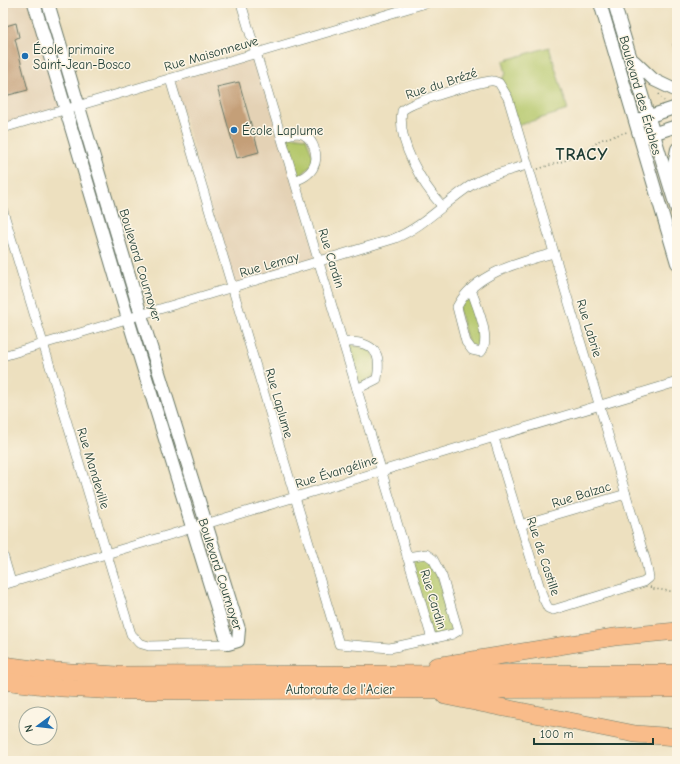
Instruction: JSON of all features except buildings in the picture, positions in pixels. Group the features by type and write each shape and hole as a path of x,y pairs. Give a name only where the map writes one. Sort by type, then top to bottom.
{"highway":[{"path":"396,674 460,662 614,638 677,631"},
{"path":"3,658 41,670"},
{"name":"Autoroute de l'Acier","path":"3,665 41,670 117,675 677,673"},
{"name":"Autoroute de l'Acier","path":"3,681 56,688 100,690 677,689"},
{"path":"413,689 482,705 615,731 653,736 677,737"}],"street":[{"name":"Boulevard Cournoyer","path":"34,3 128,319 228,644 238,641 239,629 141,315 48,3"},
{"name":"Rue Cardin","path":"241,3 320,262 381,471 407,557 432,639 458,632 442,576 436,562 430,556 422,554 407,557"},
{"name":"Rue Maisonneuve","path":"3,128 426,3"},
{"name":"Boulevard des Érables","path":"600,3 635,130 677,263"},
{"name":"Boulevard des Érables","path":"619,6 630,53 676,204"},
{"path":"630,53 639,68 646,74 662,85 677,91"},
{"name":"Rue Laplume","path":"170,79 294,498 339,644 390,648 432,639"},
{"name":"Rue du Brézé","path":"442,206 421,178 410,156 402,127 402,111 410,104 436,96 489,81 499,83"},
{"name":"Rue Labrie","path":"499,83 508,98 531,168 554,253 646,562 649,578 646,583"},
{"path":"635,130 649,116 672,107"},
{"path":"635,130 654,133 677,126"},
{"path":"282,137 296,133 302,134 311,141 314,147 316,161 312,169 302,178 295,181"},
{"path":"676,204 671,175 677,149"},
{"name":"Rue Lemay","path":"3,356 400,237 414,229 442,206 477,182 531,168"},
{"name":"Rue Mandeville","path":"3,211 131,634 139,643 149,646 228,644"},
{"path":"471,289 486,335 484,348 481,352 476,352 468,347 457,307 471,289 507,268 554,253"},
{"path":"343,343 353,342 363,344 377,355 379,361 377,379 357,389"},
{"name":"Rue Évangéline","path":"7,583 677,382"},
{"name":"Rue de Castille","path":"494,438 543,598 548,608 553,610 646,583"},
{"name":"Rue Balzac","path":"520,525 626,494"},
{"path":"3,555 7,583"}],"path":[{"path":"619,6 641,3"},
{"path":"656,90 672,107"},
{"path":"531,168 582,155 600,140 635,130"},
{"path":"646,583 654,589 677,592"}],"shaded area":[{"name":"École primaire Saint-Jean-Bosco","path":"12,3 30,3 61,107 3,125 3,6"},
{"name":"École Laplume","path":"256,55 317,260 234,286 173,80"}],"green space":[{"path":"549,47 568,110 516,126 500,81 506,74 503,61"},
{"path":"291,136 306,138 315,161 297,180 284,138"},
{"path":"471,291 485,335 483,348 469,346 458,307"},
{"path":"347,343 373,351 378,373 359,386"},
{"path":"430,556 457,629 432,638 408,557"}],"place":[{"name":"École primaire Saint-Jean-Bosco","path":"25,56"},
{"name":"École Laplume","path":"234,130"}],"district":[{"name":"TRACY","path":"582,154"}]}
